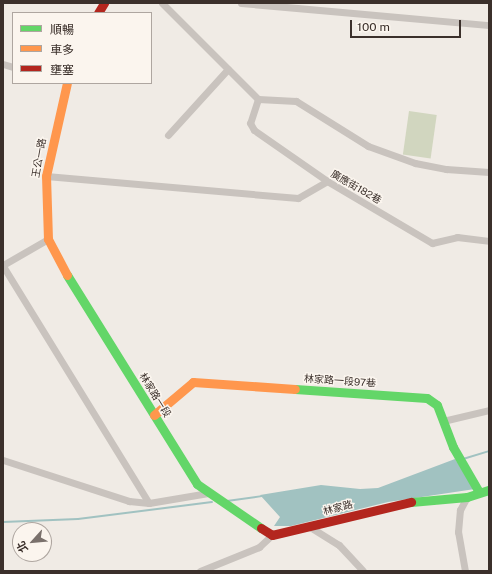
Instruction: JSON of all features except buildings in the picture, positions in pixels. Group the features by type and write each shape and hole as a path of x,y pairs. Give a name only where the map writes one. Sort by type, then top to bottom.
{"street":[{"path":"99,12 104,3"},
{"path":"162,3 258,99 296,101 368,146 415,163 446,169 489,172"},
{"path":"241,3 489,24"},
{"path":"168,135 228,69"},
{"name":"王公一路","path":"48,239 46,176 66,84"},
{"name":"廣應街182巷","path":"258,99 250,123 254,130 326,181 432,242 457,237 489,241"},
{"path":"46,176 298,198 326,181"},
{"path":"48,239 3,266 149,502"},
{"name":"林家路一段","path":"48,239 55,256 197,484 208,493 272,535"},
{"name":"林家路一段97巷","path":"154,415 193,382 427,398 437,405 442,421 460,460 479,492"},
{"path":"442,421 489,410"},
{"path":"3,460 129,501 149,502 208,493"},
{"name":"林家路","path":"200,571 248,552 272,535 430,499 467,496 489,490"},
{"path":"465,571 458,532 460,510 467,496"},
{"path":"310,527 339,545 363,571"}],"green space":[{"path":"409,111 437,115 431,158 403,155"}],"water":[{"path":"455,459 475,489 388,502 291,526 274,526 280,517 260,495 321,485 360,489 378,488"}],"waterway":[{"path":"463,459 489,451"},
{"path":"227,501 262,496"},
{"path":"3,522 78,519 212,502"}],"traffic: fast":[{"path":"67,275 197,484 261,528"},
{"path":"295,389 427,398 437,405 453,447 479,492"},
{"path":"411,502 467,497 489,490"}],"traffic: slow":[{"path":"67,84 46,176 48,239 67,275"},
{"path":"154,415 193,382 295,389"}],"traffic: jam":[{"path":"99,12 104,3"},
{"path":"261,528 272,535 411,502"}]}
